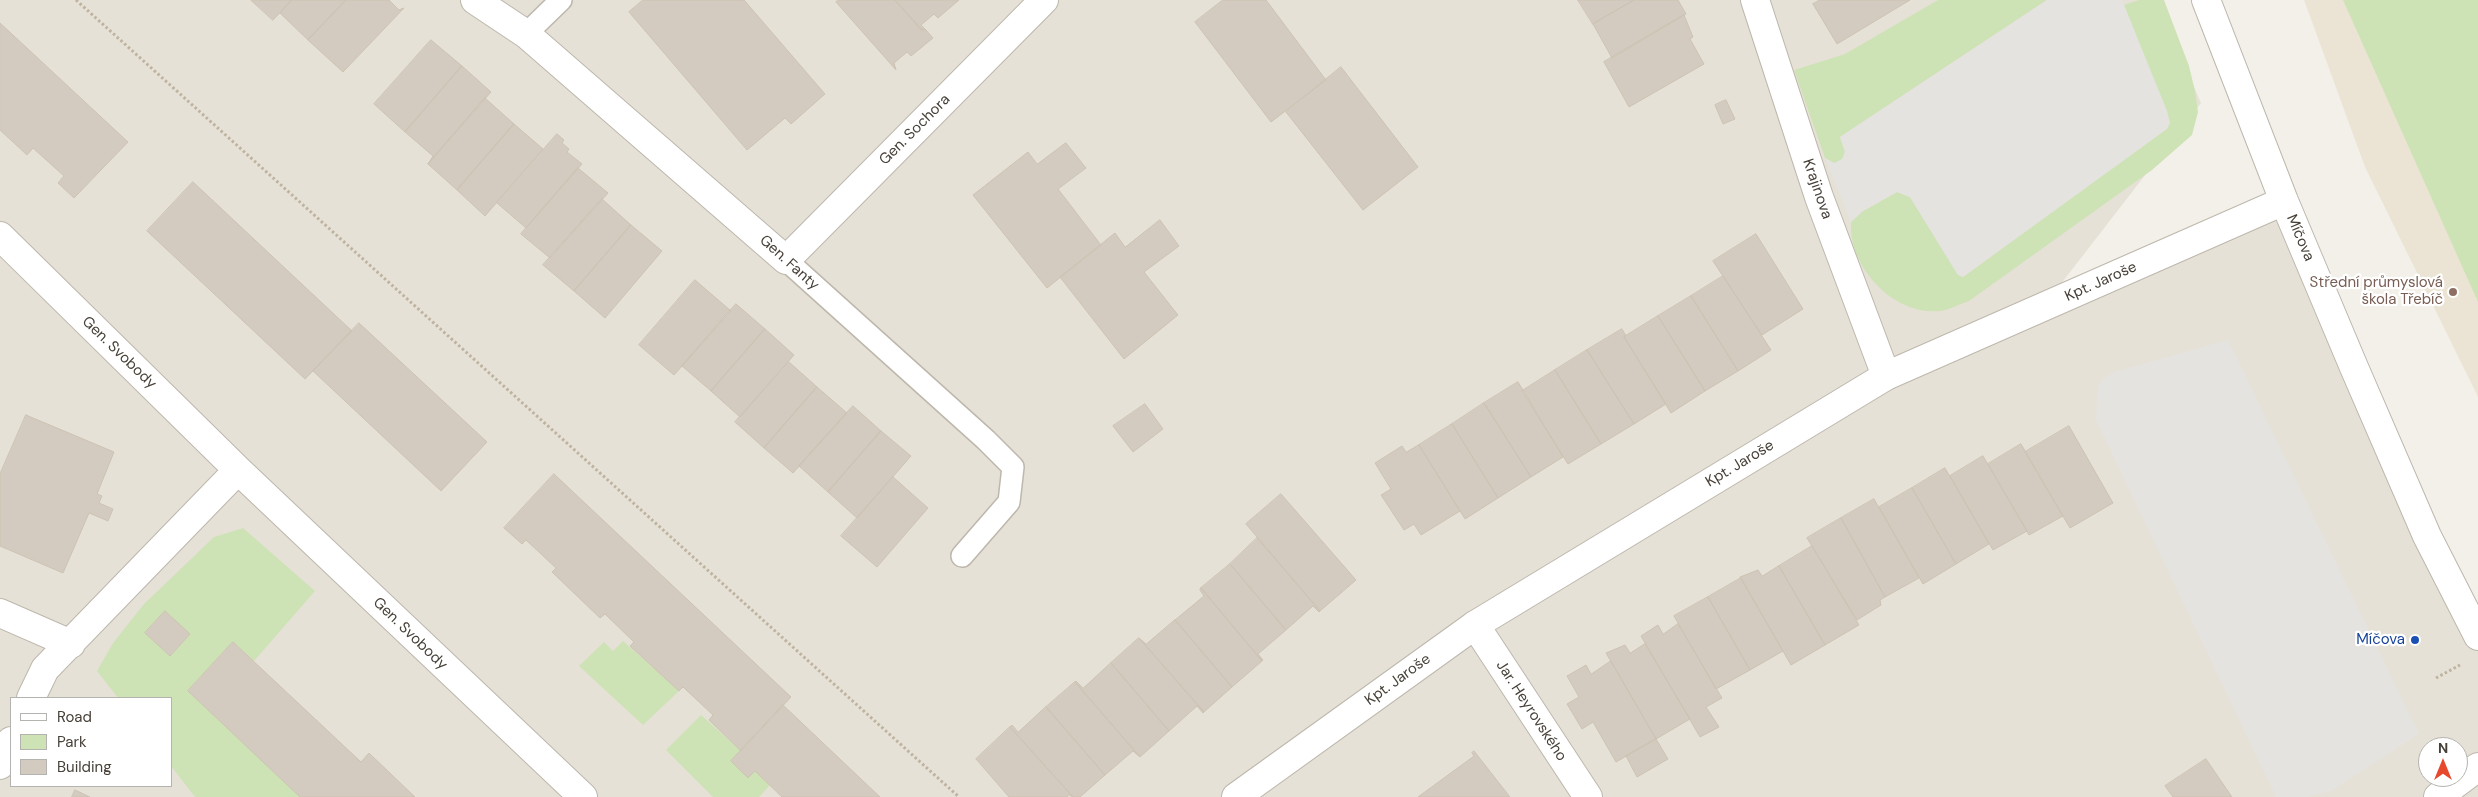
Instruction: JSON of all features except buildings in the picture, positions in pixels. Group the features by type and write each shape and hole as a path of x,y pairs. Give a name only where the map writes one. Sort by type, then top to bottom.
{"street":[{"name":"Gen. Fanty","path":"475,0 526,34 786,260"},
{"name":"Gen. Sochora","path":"786,260 1044,0"},
{"name":"Krajinova","path":"1755,0 1819,197 1886,376"},
{"name":"Míčova","path":"2206,0 2284,202 2427,536 2478,636"},
{"name":"Kpt. Jaroše","path":"1236,797 1475,625 1886,376 2284,202"},
{"name":"Gen. Svobody","path":"0,236 238,470 583,797"},
{"path":"31,697 45,669 238,470"},
{"path":"0,613 71,644"},
{"name":"Jar. Heyrovského","path":"1475,625 1588,797"},
{"path":"0,765 10,743"},
{"path":"2438,797 2478,767"}],"lane":[{"path":"526,34 561,0"},
{"name":"Gen. Fanty","path":"786,260 986,440 1013,467 1009,502 962,556"}],"path":[{"path":"76,0 959,797"},
{"path":"2436,678 2461,664"}],"shaded area":[{"path":"0,0 2156,0 2201,103 2043,307 2284,201 2478,636 2478,797 0,797"},
{"path":"2047,0 2122,0 2167,111 2170,123 2167,129 1963,277 1958,275 1910,197 1897,192 1863,211 1851,222 1825,158 1834,163 1842,159 1845,152 1840,137"},
{"name":"Střední průmyslová škola Třebíč","path":"2304,0 2478,0 2478,397 2365,167"},
{"path":"2228,340 2419,734 2331,791 2307,797 2276,797 2096,420 2098,386 2104,378 2114,372"}],"green space":[{"path":"1938,0 2047,0 1840,137 1845,152 1842,160 1834,163 1825,158 1794,70 1845,54"},
{"path":"2139,0 2164,0 2189,66 2195,91 2198,112 2192,135 2152,170 1969,301 1940,311 1923,310 1906,305 1890,297 1865,271 1857,255 1852,239 1851,222 1863,211 1897,192 1910,197 1958,275 1963,277 2170,123 2124,5"},
{"path":"2343,0 2478,0 2478,302"},
{"path":"243,528 315,591 254,661 233,642 188,691 300,797 195,797 172,767 172,697 117,697 97,671 113,643 144,604 214,537","holes":["165,611 190,634 170,656 145,633"]},
{"path":"623,641 679,691 643,725 579,666 604,642 613,651"},
{"path":"701,715 741,751 748,778 755,771 770,785 759,797 713,797 666,750"}],"place":[{"name":"Střední průmyslová škola Třebíč","path":"2453,292"},
{"name":"Míčova","path":"2415,640"}]}
